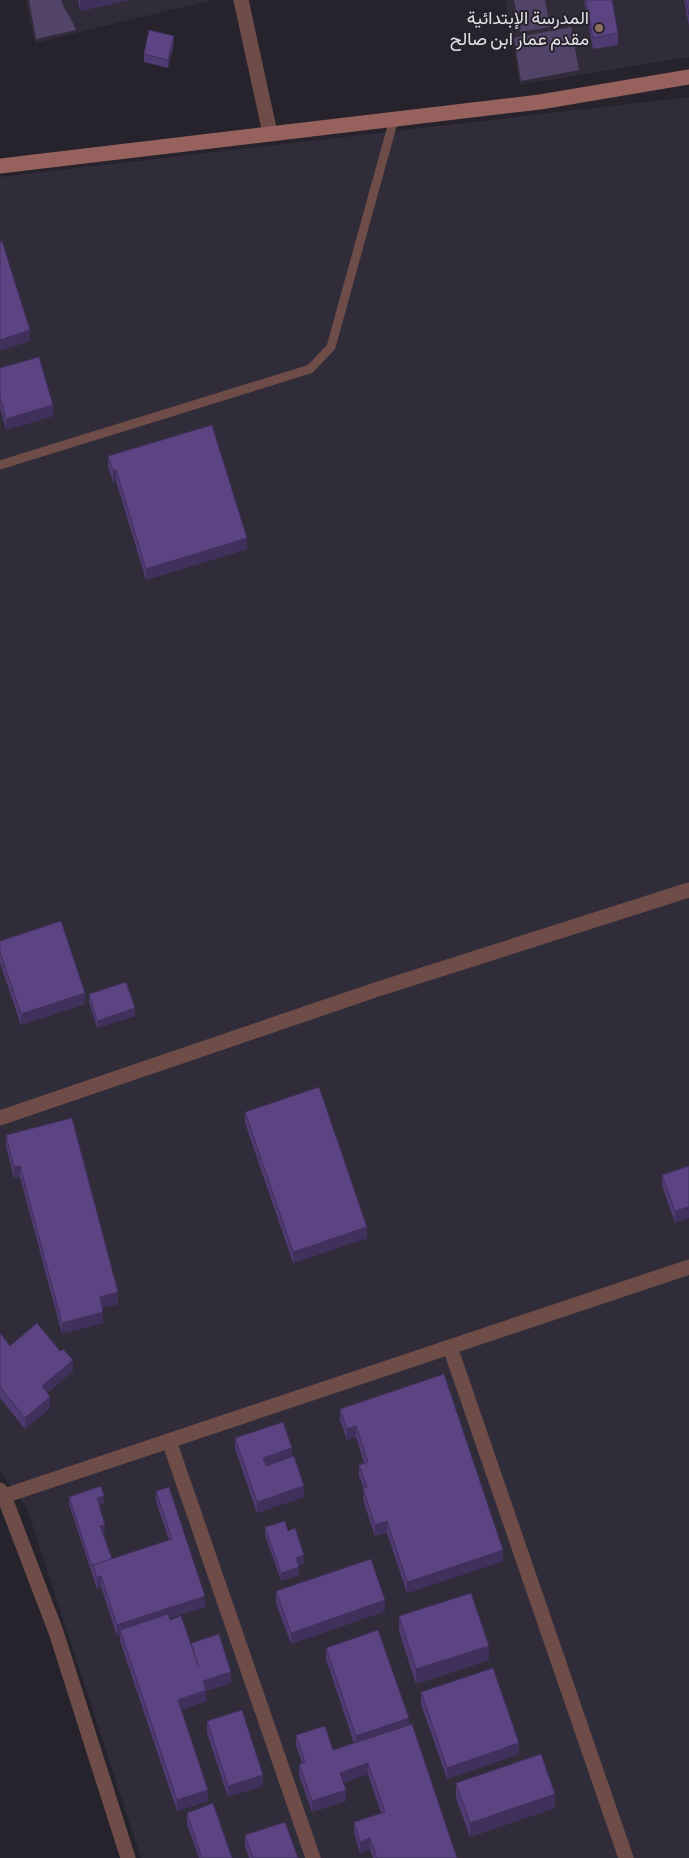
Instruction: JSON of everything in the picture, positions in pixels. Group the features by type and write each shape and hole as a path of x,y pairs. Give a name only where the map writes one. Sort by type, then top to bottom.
{"street":[{"path":"241,0 270,133"},
{"path":"0,166 540,102 689,77"},
{"path":"0,1118 375,990 689,890"},
{"path":"128,1858 56,1632 2,1493 170,1441 689,1267"},
{"path":"450,1347 626,1858"},
{"path":"170,1441 313,1858"}],"lane":[{"path":"0,465 310,369 332,347 394,119"}],"shaded area":[{"path":"26,0 212,0 35,43"},
{"path":"29,0 61,0 76,30 36,39"},
{"name":"المدرسة الإبتدائية مقدم عمار ابن صالح","path":"505,0 689,0 689,57 520,85"},
{"path":"514,0 545,0 550,27 520,32"},
{"path":"571,27 579,70 521,81 514,38"},
{"path":"689,97 689,1858 141,1858 27,1508 0,1471 0,177"}],"building":[{"path":"586,0 612,0 618,33 593,38"},
{"path":"686,0 689,0 689,15"},
{"path":"149,30 174,36 168,60 144,54"},
{"path":"2,241 30,330 0,340 0,242"},
{"path":"39,357 53,405 6,419 0,397 0,368"},
{"path":"212,425 247,538 146,569 116,470 113,471 108,456"},
{"path":"61,921 85,993 21,1014 0,952 0,941"},
{"path":"126,982 135,1008 97,1021 89,994"},
{"path":"319,1087 367,1227 293,1252 245,1112"},
{"path":"72,1118 118,1292 100,1297 103,1312 62,1323 20,1166 14,1167 6,1135"},
{"path":"689,1166 689,1207 675,1211 662,1175"},
{"path":"37,1323 60,1351 63,1349 73,1360 42,1386 50,1397 25,1418 0,1387 0,1333 10,1346"},
{"path":"444,1374 503,1550 407,1582 387,1521 375,1525 363,1489 367,1487 359,1465 368,1462 356,1426 347,1429 340,1409"},
{"path":"283,1422 292,1448 263,1458 266,1466 294,1456 304,1486 257,1502 235,1438"},
{"path":"101,1486 104,1496 97,1498 105,1525 100,1526 112,1559 92,1567 69,1497"},
{"path":"169,1487 205,1596 117,1625 101,1576 97,1578 93,1565 172,1539 156,1491"},
{"path":"285,1521 288,1531 295,1528 304,1555 296,1558 299,1567 281,1573 265,1527"},
{"path":"371,1559 385,1600 291,1633 276,1591"},
{"path":"471,1593 489,1646 416,1669 399,1616"},
{"path":"168,1614 170,1620 181,1616 199,1668 191,1643 219,1634 231,1672 203,1681 206,1690 178,1700 208,1790 177,1800 120,1630"},
{"path":"378,1630 409,1718 356,1736 326,1648"},
{"path":"493,1668 519,1743 447,1768 421,1692"},
{"path":"242,1710 263,1775 228,1786 207,1721"},
{"path":"412,1724 457,1858 377,1858 370,1838 360,1842 354,1822 385,1812 368,1763 340,1773 346,1790 312,1801 299,1764 305,1762 296,1735 325,1726 333,1750"},
{"path":"541,1754 555,1794 470,1823 456,1783"},
{"path":"213,1803 232,1858 202,1858 187,1813"},
{"path":"285,1822 298,1858 253,1858 245,1835"}],"place":[{"name":"المدرسة الإبتدائية مقدم عمار ابن صالح","path":"599,28"}]}
